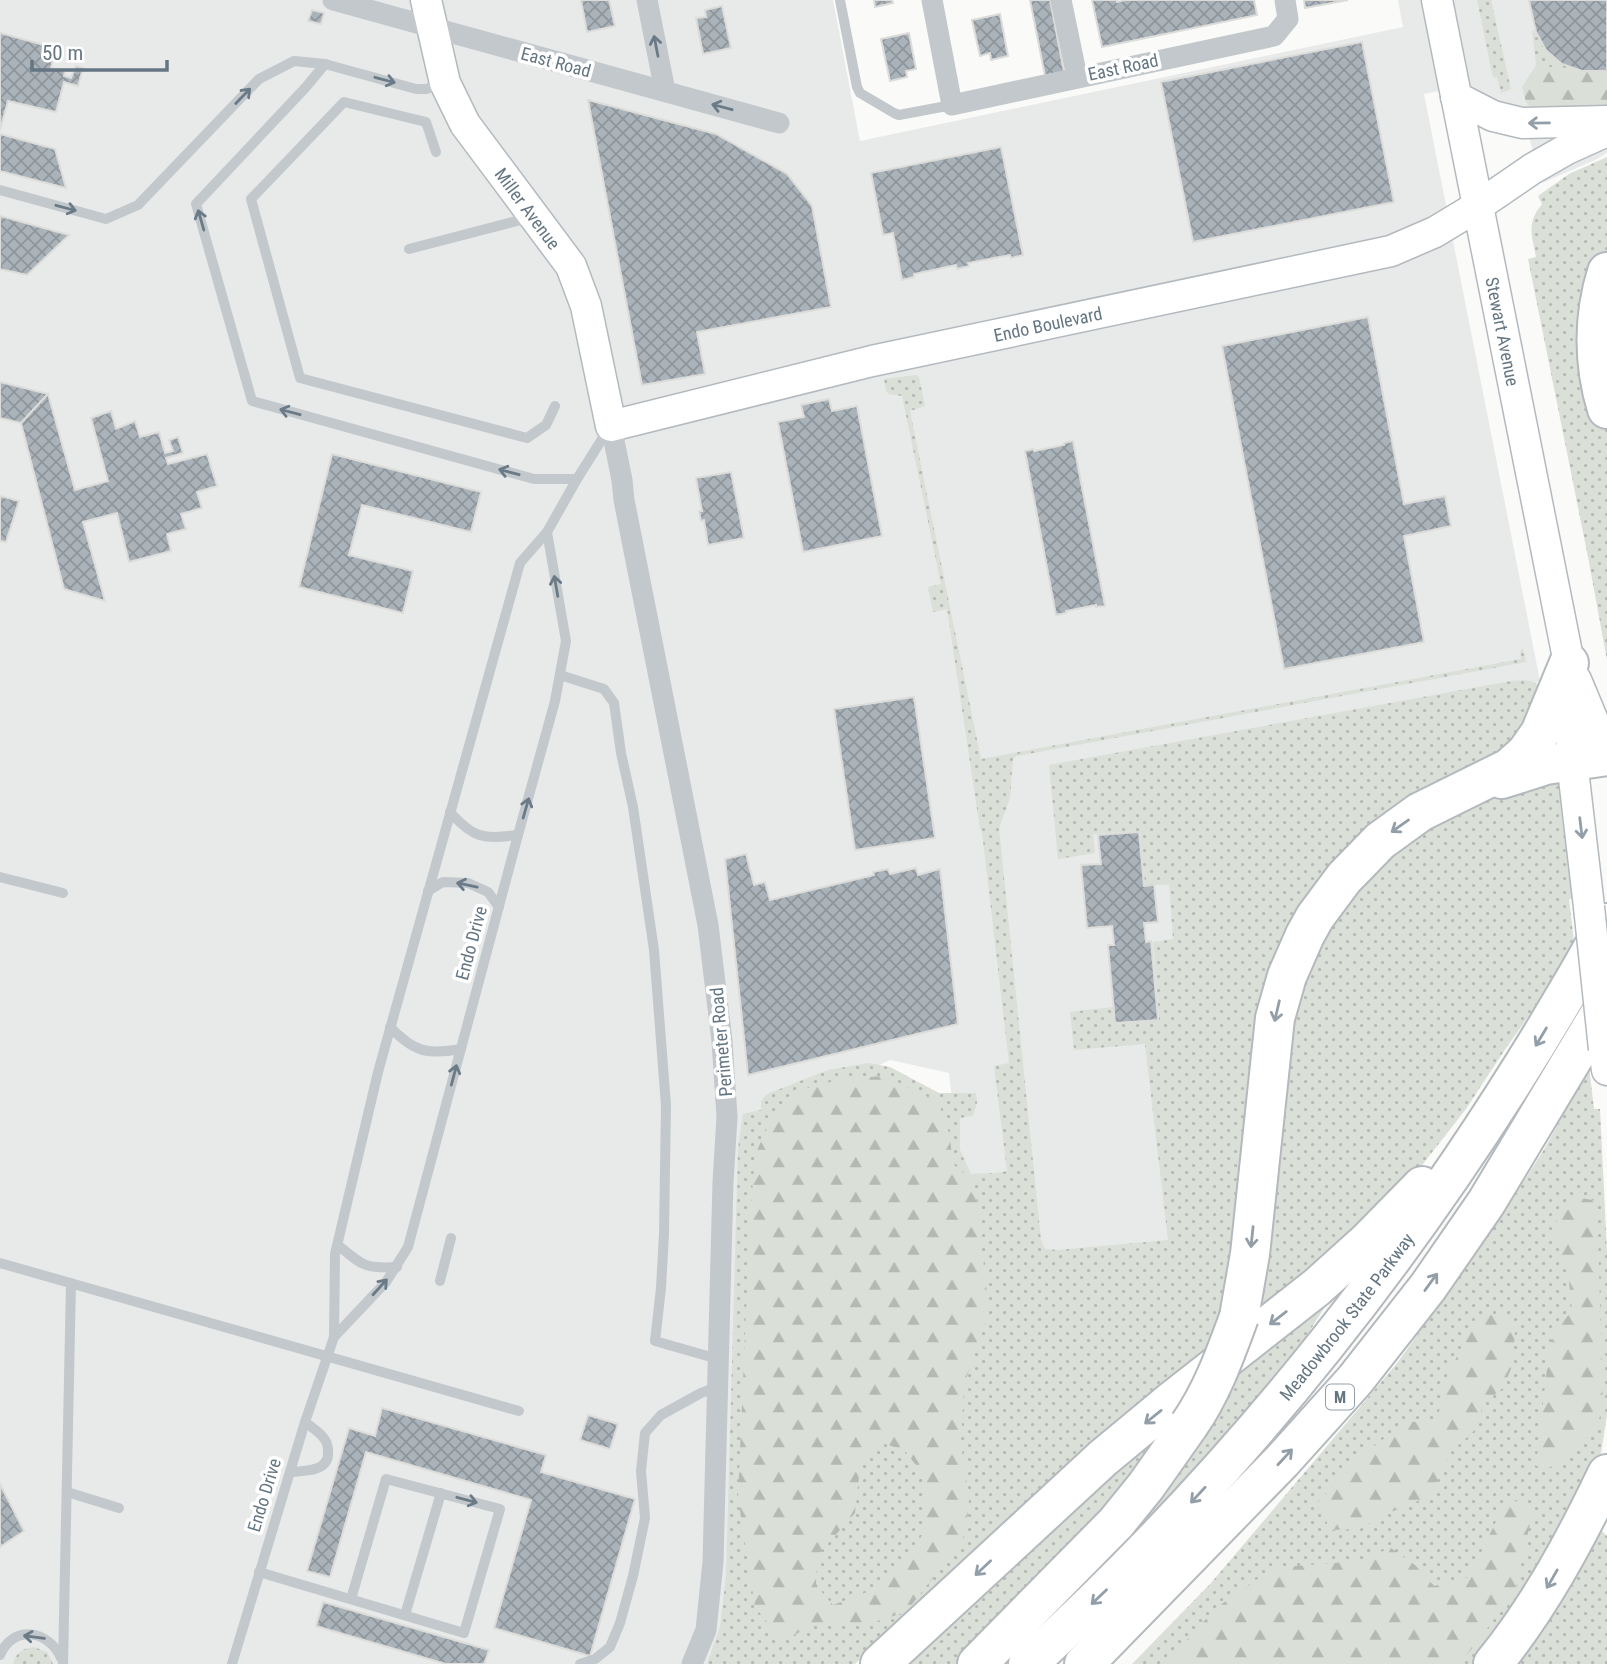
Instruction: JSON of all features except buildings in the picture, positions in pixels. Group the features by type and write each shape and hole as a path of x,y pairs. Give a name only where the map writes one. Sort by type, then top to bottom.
{"highway":[{"path":"1607,272 1601,295 1596,342 1600,380 1607,409"},
{"path":"977,1664 1116,1523 1146,1486 1210,1391 1239,1317 1250,1254 1275,1018 1295,955 1315,917 1362,857 1380,841 1420,812 1509,768 1526,753 1540,733 1569,663"},
{"path":"1459,792 1546,765 1595,757"},
{"name":"Meadowbrook State Parkway","path":"1028,1664 1156,1539 1210,1482 1324,1350 1398,1253 1494,1112 1576,979 1598,915"},
{"name":"M","path":"1084,1664 1255,1489 1356,1380 1428,1287 1486,1203 1607,1002"},
{"path":"880,1664 1103,1458 1343,1264 1494,1112"},
{"path":"1493,1664 1540,1599 1585,1520 1607,1474"},
{"path":"1116,1664 1179,1595 1255,1489"}],"street":[{"name":"East Road","path":"333,0 428,14 665,91 779,123"},
{"path":"647,0 665,91"},
{"path":"932,0 952,105"},
{"path":"1061,0 1077,77"},
{"name":"Stewart Avenue","path":"1437,0 1569,663 1595,757 1598,915 1606,1060"},
{"name":"East Road","path":"952,105 1274,36 1286,9"},
{"name":"Miller Avenue","path":"428,14 444,83 465,124 571,266 586,306 611,426"},
{"path":"1456,97 1493,116 1512,121 1607,121"},
{"name":"Endo Boulevard","path":"611,426 872,360 1391,251 1435,232 1532,169 1607,131"},
{"name":"Perimeter Road","path":"611,426 708,925 722,1041 727,1117 713,1562 706,1630 692,1664"}],"lane":[{"path":"840,0 860,93 899,115 952,105"},
{"path":"0,190 106,219 138,205 259,79 294,61 325,64 416,89 444,83"},
{"path":"325,64 196,204 252,401 534,479 577,479"},
{"path":"436,152 426,122 344,102 251,199 300,378 527,438 547,425 555,406"},
{"path":"409,249 535,216"},
{"name":"Endo Drive","path":"232,1664 305,1422 334,1337 335,1254 378,1072 520,563 547,532 611,426"},
{"name":"Endo Drive","path":"334,1337 386,1282 408,1247 552,712 566,641 547,532"},
{"path":"560,675 604,689 614,703 633,807 654,950 666,1116 661,1288 654,1341 718,1359"},
{"path":"450,813 467,830 480,836 492,838 518,835"},
{"path":"0,877 63,893"},
{"path":"428,891 443,882 468,883 488,892 499,907"},
{"path":"390,1027 416,1048 441,1052 461,1049"},
{"path":"440,1281 451,1238"},
{"path":"338,1245 365,1266 397,1267"},
{"path":"0,1263 519,1411"},
{"path":"62,1664 71,1283"},
{"path":"580,1664 595,1658 610,1647 620,1623 645,1518 641,1471 645,1433 661,1415 717,1387"},
{"path":"290,1472 308,1471 322,1466 328,1457 328,1448 323,1437 305,1422"},
{"path":"259,1572 464,1633 500,1510 386,1479 351,1598"},
{"path":"67,1492 119,1507"},
{"path":"405,1615 441,1493"},
{"path":"0,1655 10,1641 31,1634 50,1641 57,1648 62,1664"}],"shaded area":[{"path":"0,0 833,0 860,141 1403,27 1398,0 1607,0 1607,153 1595,160 1542,183 1522,113 1489,103 1469,85 1424,94 1540,681 1405,750 1207,1314 971,1268 949,1073 890,1060 747,1128 727,1664 0,1664"}],"green space":[{"path":"1477,0 1491,0 1511,89 1501,93 1497,77 1493,78"},
{"path":"1532,29 1552,53 1578,71 1536,65"},
{"path":"1536,65 1578,71 1607,71 1607,108 1550,132 1526,102 1522,87"},
{"path":"1607,157 1607,660 1528,259 1536,257 1532,223 1542,204 1538,196 1569,174"},
{"path":"916,375 919,377 925,406 910,411 981,759 1521,659 1520,651 1523,648 1526,662 1017,756 1013,759 1010,798 999,828 1041,1240 1045,1249 1168,1240 1145,1044 1074,1050 1070,1012 1113,1007 1115,1024 1159,1020 1153,942 1173,939 1169,884 1145,886 1140,831 1093,834 1095,853 1058,859 1049,765 1520,680 1531,681 1542,689 1536,730 1297,931 1220,1340 855,1664 707,1664 720,1627 726,1577 738,1148 743,1114 761,1110 761,1101 767,1094 828,1070 869,1063 890,1067 939,1093 976,1093 977,1103 973,1116 960,1118 960,1150 971,1174 1007,1171 994,1066 1009,1063 982,832 947,609 933,612 928,587 941,584 902,396 889,394 884,379"},
{"path":"1558,776 1580,896 1569,899 1575,950 1466,1109 1401,1192 1323,1260 1256,1312 1274,1168 1287,1108 1279,1109 1291,1007 1325,925 1389,850 1491,789"},
{"path":"1589,1067 1594,1109 1600,1109 1607,1252 1607,1415 1599,1466 1481,1664 1132,1664 1211,1583 1398,1362 1500,1218 1545,1148"},
{"path":"881,1076 938,1101 948,1129 954,1165 971,1178 976,1195 989,1312 964,1385 961,1444 969,1500 966,1533 906,1612 871,1623 814,1625 782,1641 755,1607 738,1498 755,1155 769,1124 793,1092 834,1081","holes":["882,1443 904,1450 924,1475 924,1533 883,1586 833,1605 816,1585 817,1556 855,1513 861,1458"]},
{"path":"1576,1197 1597,1201 1603,1411 1591,1434 1551,1467 1536,1466 1549,1350 1556,1329 1572,1311 1569,1281 1553,1228 1562,1211"},
{"path":"1321,1301 1326,1305 1282,1375 1135,1541 1131,1528 1237,1368"},
{"path":"1507,1314 1515,1329 1513,1364 1503,1388 1483,1404 1477,1428 1450,1453 1430,1496 1381,1516 1360,1529 1330,1530 1316,1504 1366,1452 1406,1422 1437,1421 1446,1379 1477,1315"},
{"path":"1181,1421 967,1664 900,1664 1092,1488"},
{"path":"1507,1499 1534,1506 1515,1592 1460,1664 1165,1664 1216,1608 1273,1568 1357,1561 1391,1548 1415,1565 1434,1586 1469,1577"},
{"path":"1598,1527 1607,1536 1607,1664 1511,1664"},
{"path":"34,1647 47,1652 53,1664 13,1664 20,1651"}]}
